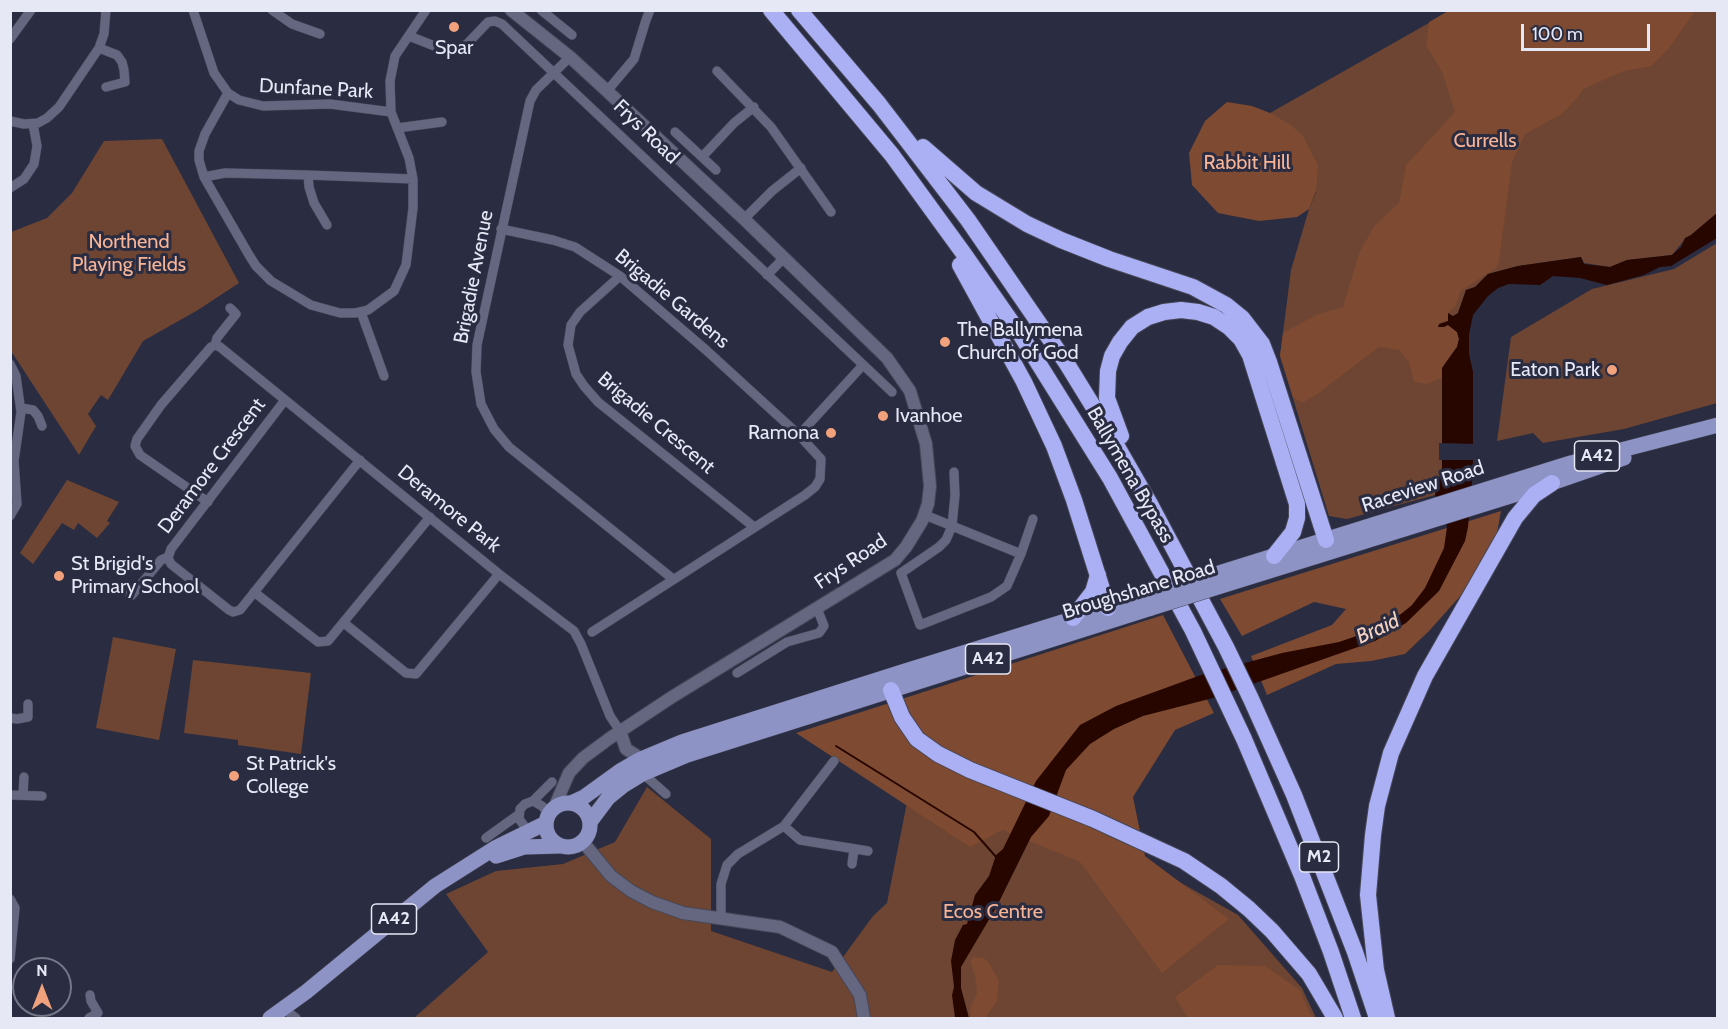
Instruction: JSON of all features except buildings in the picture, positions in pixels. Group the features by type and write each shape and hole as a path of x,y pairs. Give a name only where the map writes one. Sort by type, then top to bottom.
{"highway":[{"name":"Ballymena Bypass","path":"771,10 892,155 971,263 1022,337 1068,410 1140,533 1230,710 1302,876 1353,1018"},
{"name":"Ballymena Bypass","path":"799,10 879,104 968,220 1012,282 1090,401 1150,504 1251,699 1294,795 1355,952 1377,1018"},
{"path":"879,104 952,174 999,209 1061,240 1193,287 1226,305 1242,318 1262,344 1269,362 1327,546"},
{"path":"892,155 963,269 1024,382 1054,446 1074,500 1110,614"},
{"path":"1150,504 1109,407 1106,388 1108,371 1112,356 1132,327 1148,317 1164,312 1181,310 1198,312 1214,317 1229,327 1241,339 1250,355 1294,494 1297,518 1293,532 1274,556"},
{"path":"1387,1018 1376,970 1368,895 1372,835 1391,753 1425,676 1515,518 1534,495 1552,483"},
{"path":"1073,618 1093,592 1098,574"},
{"path":"891,690 902,717 916,739 938,754 970,770 1063,807 1184,861 1221,886 1272,931 1309,974 1335,1018"}],"main road":[{"name":"Raceview Road","path":"1220,579 1274,556 1327,546 1475,499 1571,463 1718,425"},
{"name":"A42","path":"1475,499 1552,483 1718,425"},
{"name":"Broughshane Road","path":"590,822 608,798 639,765 687,755 891,690 1110,614 1327,546"},
{"name":"Broughshane Road","path":"557,810 584,798 639,765 693,739 1073,618 1110,614"},
{"path":"891,690 893,680 899,673"},
{"name":"A42","path":"270,1018 435,886 495,848 529,832 557,810"},
{"path":"559,846 549,837 557,810 584,810 590,822"},
{"name":"A42","path":"476,861 524,847 572,847 583,842 589,833 590,822"}],"street":[{"path":"10,39 14,28 31,10"},
{"path":"10,121 33,124 45,120 58,107 99,48 104,34 106,10"},
{"path":"193,10 210,65 228,93 211,122 199,151 204,177 245,249 264,274 283,289 311,305 340,313 361,312 376,305 394,291 403,274 413,208 413,179 409,158 391,112"},
{"path":"272,10 292,24 320,34"},
{"name":"Frys Road","path":"511,10 607,90 887,358 910,391 922,428 930,486 925,515 916,534 894,560 620,731 583,758 558,783 557,810"},
{"path":"541,10 572,35"},
{"path":"554,21 560,10"},
{"path":"607,90 634,59 650,10"},
{"name":"Dunfane Park","path":"228,93 239,100 257,106 330,104 391,112 392,64 421,12"},
{"name":"Frys Road","path":"409,36 442,49 454,51 467,44 488,22 495,21 502,24 892,392"},
{"path":"99,48 117,55 123,66 125,82 106,87"},
{"name":"Brigadie Avenue","path":"570,57 534,91 531,99 477,345 476,372 481,404 494,429 509,447 673,579"},
{"path":"717,71 771,126 831,212"},
{"path":"702,157 734,123 754,107"},
{"path":"397,128 442,122"},
{"path":"10,188 27,176 35,162 37,146 33,124"},
{"path":"675,132 716,170"},
{"path":"744,219 772,191 801,168"},
{"path":"204,177 225,173 413,179"},
{"path":"309,175 309,188 314,203 327,225"},
{"name":"Brigadie Gardens","path":"501,229 575,247 620,276 706,350 799,435 820,458 822,469 819,482 802,498 592,632"},
{"path":"767,274 784,258"},
{"name":"Brigadie Crescent","path":"620,276 580,312 571,325 568,345 576,374 593,397 754,527"},
{"path":"208,502 140,455 135,446 137,439 161,405 215,345 217,338 236,314 230,308"},
{"path":"361,312 384,376"},
{"name":"Deramore Park","path":"215,345 220,346 499,574 574,631 582,644 610,716 620,731"},
{"path":"10,364 15,372 21,408 20,433 12,466 17,501 10,516"},
{"path":"799,435 862,365"},
{"name":"Deramore Crescent","path":"285,400 171,549 168,557 171,564 230,611 235,612 241,609 360,460"},
{"path":"21,408 33,410 42,426"},
{"path":"954,472 955,495 952,526 946,540 939,548 901,573 920,625 991,597 1007,586 1033,519"},
{"path":"925,515 1021,554"},
{"path":"254,592 318,642 324,643 331,639 430,517"},
{"path":"123,588 132,595 161,560 168,557"},
{"path":"344,623 406,673 417,674 499,574"},
{"path":"737,673 790,640 819,633 824,626 817,608"},
{"path":"10,718 28,717 28,704"},
{"path":"620,731 626,749 666,794"},
{"path":"721,918 721,884 727,866 738,854 784,826 834,761"},
{"path":"24,777 24,795"},
{"path":"529,832 520,823 518,815 520,809 558,783"},
{"path":"10,795 42,796"},
{"path":"533,801 557,810"},
{"path":"486,838 518,815"},
{"path":"784,826 800,840 868,851"},
{"path":"583,842 611,876 631,891 652,902 672,909 780,927 832,952 860,994 864,1018"},
{"path":"852,864 854,849"},
{"path":"10,899 15,908 10,958"},
{"path":"89,1018 98,1013 90,995"},
{"path":"284,1009 296,1018"}],"green space":[{"path":"1450,10 1695,11 1669,48 1651,66 1624,71 1583,89 1562,114 1525,134 1512,162 1499,262 1496,268 1461,291 1455,307 1448,313 1448,321 1438,326 1448,325 1457,332 1459,339 1457,347 1442,368 1442,378 1427,384 1414,382 1409,362 1399,350 1379,347 1302,403 1293,397 1280,356 1283,333 1316,315 1343,307 1359,253 1375,225 1399,203 1406,165 1455,112 1442,72 1426,45 1429,22"},
{"name":"Currells","path":"1450,11 1717,11 1717,213 1686,238 1672,255 1627,260 1610,267 1584,263 1581,257 1518,266 1488,274 1475,287 1466,290 1458,313 1444,327 1442,468 1435,495 1347,519 1329,516 1280,356 1291,270 1316,192 1270,113"},
{"name":"Rabbit Hill","path":"1227,102 1252,106 1270,113 1290,124 1303,136 1318,165 1316,191 1309,209 1297,217 1259,221 1218,213 1192,185 1189,153 1205,121"},
{"name":"Northend Playing Fields","path":"162,139 239,283 198,310 143,341 108,400 101,395 88,414 96,426 79,455 11,351 11,232 47,218 72,193 104,141"},
{"name":"Eaton Park","path":"1717,243 1717,403 1624,429 1543,443 1533,433 1497,441 1511,337 1592,289 1674,269"},
{"path":"67,480 119,502 107,521 110,523 97,538 78,523 74,530 62,523 33,564 20,553"},
{"path":"1501,511 1497,533 1463,593 1405,654 1371,661 1336,664 1267,695 1251,656 1332,625 1346,609 1314,602 1242,636 1220,599"},
{"path":"1163,615 1214,713 1175,730 1133,797 1145,856 1229,919 1162,973 1080,862 1003,830 970,847 796,733"},
{"path":"113,637 176,649 159,740 96,728"},
{"path":"193,660 311,673 301,754 238,745 238,740 184,733"},
{"name":"Ecos Centre","path":"917,752 1112,844 1238,915 1302,988 1316,1018 414,1018 488,952 446,894 496,871 563,864 615,842 647,787 711,839 711,931 832,972 873,916 887,903"},
{"path":"973,957 984,958 999,981 997,1001 985,1018 971,1018 970,1008 977,993 975,975 970,961"},
{"path":"1218,965 1265,966 1300,990 1312,1018 1188,1018 1175,997"}],"water":[{"name":"Braid","path":"1717,213 1717,238 1671,266 1660,267 1644,275 1607,285 1580,278 1553,276 1540,285 1509,284 1498,288 1488,296 1473,315 1469,334 1469,354 1473,372 1473,471 1468,527 1465,541 1439,591 1406,623 1375,641 1213,698 1143,716 1114,729 1090,744 1066,770 1049,816 1031,837 997,906 961,967 961,988 969,1018 955,1018 951,961 955,940 963,925 967,924 975,895 989,876 996,855 1003,849 1036,781 1080,725 1116,706 1201,675 1282,653 1339,642 1371,631 1401,614 1412,605 1425,588 1444,548 1447,527 1444,513 1435,495 1442,468 1442,368 1457,347 1459,339 1457,332 1448,325 1438,327 1439,324 1448,321 1448,313 1453,316 1458,313 1466,290 1475,287 1488,274 1518,266 1581,257 1584,264 1610,267 1627,260 1672,255 1681,247 1685,238"}],"pier":[{"path":"1439,443 1476,444 1476,460 1439,460"}],"waterway":[{"path":"836,746 974,832 997,858"}],"place":[{"name":"Spar","path":"454,27"},
{"name":"The Ballymena Church of God","path":"945,342"},
{"name":"Eaton Park","path":"1612,370"},
{"name":"Ivanhoe","path":"883,416"},
{"name":"Ramona","path":"831,433"},
{"name":"St Brigid's Primary School","path":"59,576"},
{"name":"St Patrick's College","path":"234,776"}]}
